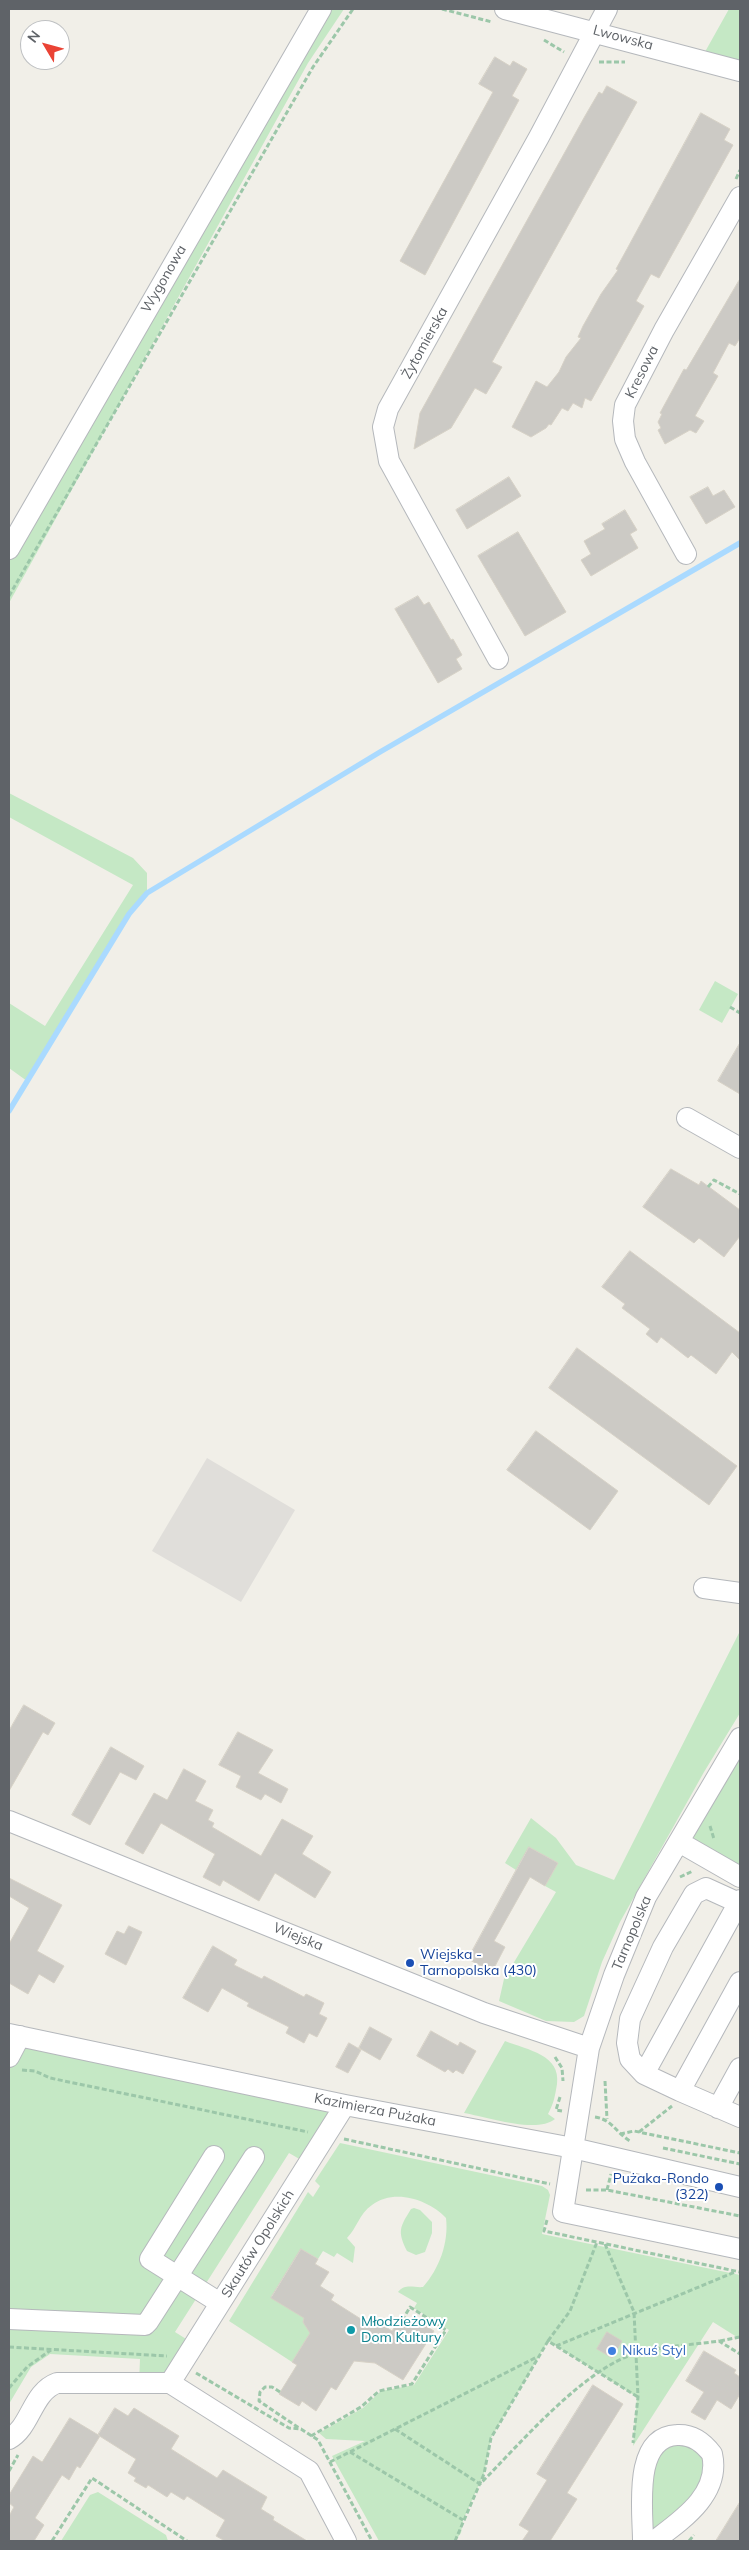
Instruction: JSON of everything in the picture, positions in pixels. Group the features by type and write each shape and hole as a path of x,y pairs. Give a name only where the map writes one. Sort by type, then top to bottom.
{"street":[{"name":"Wygonowa","path":"9,549 321,9"},
{"name":"Lwowska","path":"505,9 740,71"},
{"name":"Żytomierska","path":"498,659 389,462 383,427 388,409 607,9"},
{"name":"Kresowa","path":"686,554 635,462 625,440 624,413 636,382 740,197"},
{"path":"687,1118 740,1148"},
{"path":"704,1588 740,1593"},
{"name":"Tarnopolska","path":"740,1738 646,1897 628,1939 589,2048 563,2212 740,2248"},
{"name":"Wiejska","path":"9,1821 484,2013 589,2048"},
{"path":"679,1842 740,1876"},
{"path":"644,2074 740,1902 706,1888 694,1894 643,1986 630,2019 628,2043 630,2058 644,2074 740,2117"},
{"path":"686,2094 740,1982"},
{"path":"14,2035 15,2064"},
{"name":"Kazimierza Pużaka","path":"14,2035 345,2105 573,2148 740,2187"},
{"path":"718,2108 740,2068"},
{"name":"Skautów Opolskich","path":"170,2383 345,2105"},
{"path":"214,2156 150,2259 220,2304"},
{"path":"9,2319 144,2325 254,2158"},
{"path":"9,2439 17,2433 46,2388 57,2382 170,2383 309,2471 346,2541"},
{"path":"643,2541 644,2467 649,2453 658,2441 665,2437 675,2435 692,2437 700,2441 712,2454 713,2478 698,2504 685,2518 654,2541"}],"path":[{"path":"9,596 316,61 353,9"},
{"path":"730,1007 740,1013"},
{"path":"708,1187 714,1180 740,1194"},
{"path":"15,2064 42,2074"},
{"path":"639,2132 686,2094"},
{"path":"638,2142 629,2141 620,2134 639,2132 740,2153"},
{"path":"657,2146 740,2164"},
{"path":"607,2190 611,2174"},
{"path":"636,2196 740,2216"},
{"path":"455,2541 484,2474 491,2438 548,2341 570,2311 597,2242"},
{"path":"605,2244 634,2312 638,2397 633,2446"},
{"path":"556,2346 634,2312 737,2271"},
{"path":"311,2436 362,2407 379,2391 412,2384 446,2330 410,2308 403,2319"},
{"path":"480,2484 597,2372 636,2353 740,2337"},
{"path":"548,2341 638,2397"},
{"path":"720,2341 740,2354"},
{"path":"9,2388 27,2367 52,2349"},
{"path":"330,2462 539,2356"},
{"path":"280,2392 266,2386 259,2395 261,2403 300,2429"},
{"path":"396,2429 480,2484"},
{"path":"350,2452 463,2520"},
{"path":"52,2541 92,2478 187,2541"},
{"path":"177,2541 180,2536"}],"shaded area":[{"path":"207,1458 295,1510 241,1602 152,1551"}],"green space":[{"path":"321,9 344,9 308,63 9,603 9,549"},
{"path":"729,9 740,9 740,71 701,59"},
{"path":"9,793 133,858 147,873 147,893 129,914 27,1081 9,1068 9,1003 45,1026 133,885 9,817"},
{"path":"715,981 738,994 722,1023 699,1010"},
{"path":"740,1631 740,1713 704,1772 620,1922 602,1962 584,2016 574,2022 546,2021 499,2001 504,1979 556,1892 545,1886 558,1863 529,1847 516,1870 505,1863 531,1818 556,1838 576,1865 614,1880"},
{"path":"740,1738 740,1877 679,1842"},
{"path":"9,2034 345,2105 308,2164 289,2153 175,2332 194,2344 170,2383 139,2383 140,2359 50,2354 31,2367 9,2404"},
{"path":"505,2041 541,2055 554,2066 557,2074 557,2084 552,2106 548,2114 555,2119 547,2123 524,2125 464,2113"},
{"path":"340,2143 542,2186 548,2190 550,2195 542,2234 740,2275 740,2339 713,2322 633,2446 637,2397 548,2341 491,2438 484,2474 463,2520 461,2533 455,2541 379,2541 332,2456 365,2441 326,2439 319,2433 363,2408 381,2391 414,2385 449,2330 414,2308 417,2303 398,2292 407,2287 423,2287 429,2280 442,2255 446,2237 446,2218 421,2201 411,2198 391,2197 372,2205 361,2217 347,2238 355,2247 353,2263 337,2253 334,2257 323,2251 318,2259 301,2249 271,2297 306,2315 303,2322 312,2330 292,2362 229,2321 308,2192 313,2197 320,2186 315,2181"},
{"path":"411,2209 420,2210 432,2222 432,2233 425,2252 416,2255 407,2251 401,2234 404,2220"},
{"path":"693,2437 714,2473 654,2541 643,2483 647,2457"},
{"path":"98,2492 166,2535 168,2541 61,2541 90,2495"}],"building":[{"path":"495,57 510,66 513,61 527,69 512,96 519,100 425,275 400,261 493,92 479,84"},
{"path":"607,86 637,102 492,362 502,367 486,394 475,388 451,428 414,449 420,413 585,116 599,92 602,94"},
{"path":"701,113 730,129 724,140 733,145 659,278 651,274 636,301 644,306 591,401 585,398 582,408 573,403 568,411 562,408 551,425 549,424 531,437 512,427 536,381 547,387 581,338 578,337 583,326 601,294 618,270 616,269"},
{"path":"740,279 740,338 735,346 729,343 713,373 718,376 695,416 704,421 696,433 690,430 665,444 658,430 661,428 658,422 662,414 660,413 684,369 686,370"},
{"path":"509,477 521,496 467,529 456,510"},
{"path":"708,487 713,496 724,490 735,507 706,524 690,497"},
{"path":"625,510 637,530 630,534 638,548 591,576 581,560 591,554 584,541 605,529 602,524"},
{"path":"518,532 566,612 525,636 478,556"},
{"path":"418,596 424,605 429,602 462,655 456,659 462,669 438,683 395,609"},
{"path":"740,1043 740,1094 718,1081"},
{"path":"671,1169 699,1185 701,1181 740,1210 740,1236 724,1257 699,1238 694,1243 643,1207"},
{"path":"630,1251 740,1333 740,1360 732,1352 716,1374 691,1355 688,1358 661,1337 657,1343 646,1334 650,1329 622,1308 625,1304 602,1287"},
{"path":"577,1348 737,1466 709,1505 549,1388"},
{"path":"536,1431 618,1491 590,1530 507,1470"},
{"path":"24,1705 55,1723 48,1735 43,1732 9,1791 9,1731"},
{"path":"238,1732 273,1750 258,1773 288,1789 281,1803 265,1794 261,1800 236,1787 241,1776 219,1765"},
{"path":"111,1747 144,1766 136,1780 120,1772 90,1825 72,1815"},
{"path":"184,1769 206,1781 195,1801 213,1810 208,1820 214,1823 212,1827 261,1856 282,1819 313,1836 302,1854 331,1872 315,1898 275,1873 259,1901 223,1880 220,1886 203,1877 215,1854 161,1823 143,1854 125,1844 154,1793 167,1800"},
{"path":"529,1847 558,1863 545,1886 530,1877 494,1941 505,1947 492,1972 468,1959"},
{"path":"9,1878 62,1905 37,1951 64,1966 54,1983 39,1974 28,1994 9,1983 9,1944 29,1908 9,1896"},
{"path":"129,1926 142,1932 126,1965 105,1954 117,1931 124,1934"},
{"path":"213,1946 237,1960 234,1965 262,1979 264,1976 304,1997 306,1994 324,2003 319,2014 327,2018 317,2037 309,2033 304,2043 286,2033 289,2027 247,2006 249,2003 222,1988 208,2012 183,1998"},
{"path":"370,2027 392,2039 380,2060 359,2048"},
{"path":"431,2031 458,2046 460,2042 476,2051 463,2074 456,2070 453,2073 448,2069 445,2072 417,2056"},
{"path":"349,2043 361,2050 348,2073 336,2067"},
{"name":"Młodzieżowy Dom Kultury","path":"301,2249 318,2259 315,2264 329,2272 320,2286 334,2295 331,2300 375,2328 378,2322 392,2331 401,2317 414,2326 417,2321 434,2331 403,2380 375,2363 354,2361 336,2390 331,2387 316,2411 302,2401 299,2406 279,2394 297,2365 292,2362 310,2333 303,2322 304,2318 271,2298"},
{"path":"607,2332 622,2341 612,2358 597,2349"},
{"path":"704,2351 736,2370 734,2373 740,2377 740,2394 731,2409 717,2400 705,2420 691,2412 704,2392 686,2381"},
{"path":"593,2385 623,2404 567,2493 577,2499 550,2541 522,2541 529,2531 519,2525 547,2480 537,2474"},
{"path":"115,2408 128,2416 134,2408 179,2436 171,2449 217,2478 223,2470 267,2497 261,2509 274,2517 273,2520 307,2541 225,2541 216,2536 225,2520 187,2496 184,2500 171,2492 167,2497 148,2485 146,2488 134,2481 136,2478 128,2473 136,2459 98,2435"},
{"path":"70,2418 100,2436 80,2468 77,2466 69,2480 62,2475 35,2518 44,2525 34,2541 9,2541 9,2516 14,2507 9,2503 9,2495 33,2456 42,2462"},
{"path":"740,2502 740,2541 716,2541"}],"waterway":[{"path":"9,1111 129,914 147,893 380,752 740,543"}],"place":[{"name":"Wiejska - Tarnopolska (430)","path":"410,1963"},
{"name":"Pużaka-Rondo (322)","path":"719,2187"},
{"name":"Młodzieżowy Dom Kultury","path":"351,2330"},
{"name":"Nikuś Styl","path":"612,2351"}]}
